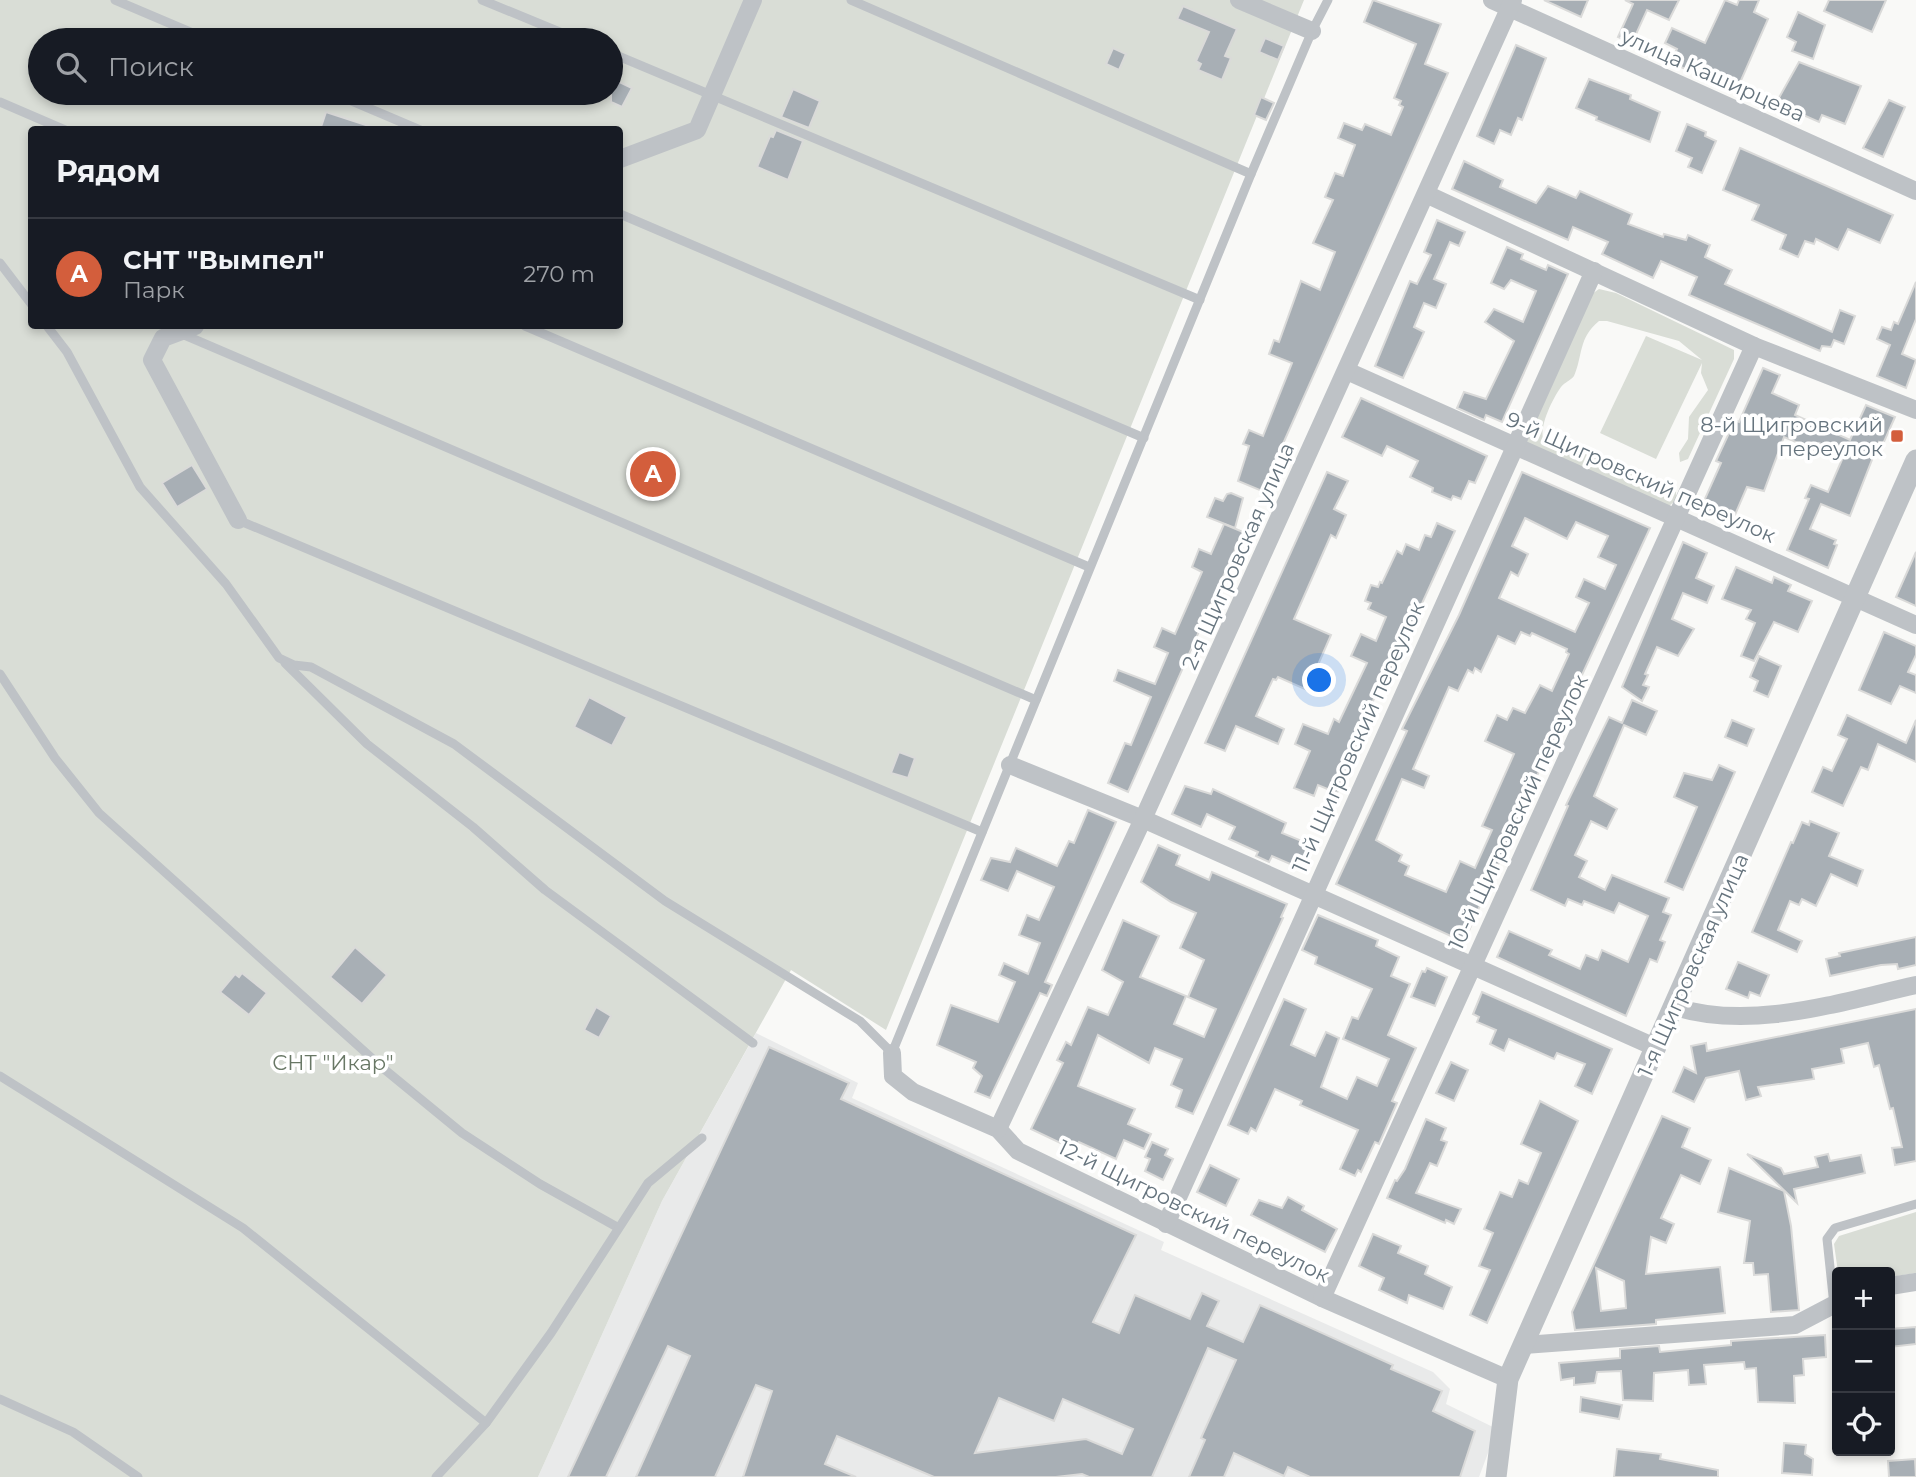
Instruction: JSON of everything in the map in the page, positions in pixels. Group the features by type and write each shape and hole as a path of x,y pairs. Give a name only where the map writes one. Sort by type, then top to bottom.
{"street":[{"path":"623,158 697,130 753,0"},
{"path":"1238,0 1312,31"},
{"name":"улица Каширцева","path":"1492,0 1511,5 1916,191"},
{"name":"2-я Щигровская улица","path":"998,1129 1143,819 1511,5"},
{"path":"1426,194 1754,346 1916,410"},
{"name":"11-й Щигровский переулок","path":"1166,1224 1594,271"},
{"path":"186,329 163,338 152,360 238,520"},
{"name":"10-й Щигровский переулок","path":"1322,1298 1754,346"},
{"name":"9-й Щигровский переулок","path":"1347,371 1916,625"},
{"name":"1-я Щигровская улица","path":"1496,1477 1508,1379 1916,460"},
{"path":"1010,765 1143,819 1657,1048"},
{"path":"1675,1007 1694,1013 1752,1016 1802,1010 1916,985"},
{"name":"12-й Щигровский переулок","path":"892,1052 893,1076 914,1092 998,1129 1018,1151 1322,1298 1508,1379"},
{"path":"1895,1285 1916,1282"},
{"path":"1524,1345 1794,1325 1832,1306"}],"lane":[{"path":"114,0 180,28"},
{"path":"482,0 550,28"},
{"path":"851,0 1251,174"},
{"path":"279,658 294,665 311,667 454,744 665,901 859,1021 892,1052 1251,174 1328,0"},
{"path":"623,59 1200,300"},
{"path":"0,102 56,126"},
{"path":"361,105 411,126"},
{"path":"623,215 1144,438"},
{"path":"0,263 28,300"},
{"path":"49,329 67,352 140,487 226,584 279,658 367,744 473,827 545,890 753,1043"},
{"path":"532,329 1090,568"},
{"path":"178,332 1036,700"},
{"path":"238,520 982,832"},
{"path":"0,674 55,758 99,813 384,1069 463,1133 540,1184 617,1227"},
{"path":"0,1076 243,1228 486,1423"},
{"path":"436,1477 486,1423 551,1333 617,1227 648,1183 702,1138"},
{"path":"1832,1275 1827,1239 1835,1228 1916,1203"},
{"path":"0,1399 73,1432 138,1477"}],"shaded area":[{"path":"756,1033 858,1083 852,1098 1164,1242 1161,1250 1433,1372 1450,1389 1446,1404 1497,1429 1479,1477 538,1477 662,1201"}],"green space":[{"name":"СНТ \"Икар\"","path":"0,0 1304,0 886,1030 791,970 662,1201 538,1477 0,1477"},
{"path":"1599,289 1616,293 1734,350 1734,359 1688,459 1680,462 1679,453 1688,439 1689,417 1708,390 1701,373 1702,363 1656,459 1600,433 1646,336 1702,360 1679,341 1599,321 1584,341 1574,376 1561,387 1548,411 1543,426 1543,438 1664,484 1676,492 1676,500 1669,506 1528,446 1524,433 1592,294"},
{"path":"1916,1212 1916,1273 1895,1276 1895,1267 1837,1267 1834,1244 1839,1236"}],"building":[{"path":"1373,0 1441,24 1425,64 1448,73 1262,491 1238,481 1249,446 1243,444 1249,430 1263,436 1292,363 1269,354 1274,340 1279,342 1301,281 1320,290 1335,252 1313,243 1333,200 1325,197 1335,173 1343,176 1355,145 1338,138 1344,123 1362,130 1365,124 1391,135 1403,107 1399,105 1401,101 1394,98 1416,44 1364,22"},
{"path":"1544,0 1588,0 1581,17"},
{"path":"1625,0 1679,0 1669,20 1647,10 1632,43 1618,37 1633,4"},
{"path":"1725,0 1737,5 1739,0 1759,0 1754,12 1768,19 1739,85 1692,64 1689,71 1671,62 1677,49 1665,43 1672,28 1705,43"},
{"path":"1829,0 1886,0 1872,32 1824,11"},
{"path":"1183,6 1237,29 1225,56 1231,58 1222,80 1198,70 1201,64 1196,61 1209,32 1177,19"},
{"path":"1798,12 1825,25 1813,59 1792,51 1796,42 1787,37"},
{"path":"1265,38 1284,46 1278,60 1259,52"},
{"path":"1516,45 1546,58 1522,120 1518,118 1511,135 1500,130 1494,144 1477,136"},
{"path":"1113,48 1126,54 1119,70 1106,64"},
{"path":"1799,62 1861,86 1845,124 1822,115 1819,122 1776,103"},
{"path":"1589,79 1631,95 1630,99 1660,112 1650,142 1596,120 1597,117 1576,108"},
{"path":"623,84 632,88 622,107 618,105 623,105"},
{"path":"793,89 820,101 809,128 781,117"},
{"path":"1261,97 1274,103 1266,120 1254,115"},
{"path":"1889,100 1905,107 1883,157 1863,148"},
{"path":"326,112 369,126 321,126"},
{"path":"1687,124 1706,132 1705,136 1716,141 1702,173 1688,167 1692,158 1676,151"},
{"path":"776,130 803,141 788,180 757,167 770,136 773,137"},
{"path":"1740,148 1893,215 1880,243 1848,229 1838,250 1816,239 1814,244 1805,241 1798,257 1780,249 1786,235 1752,220 1759,205 1723,190"},
{"path":"1464,161 1503,180 1500,187 1536,203 1548,186 1576,198 1580,191 1632,214 1628,224 1663,237 1664,234 1686,240 1688,235 1710,245 1705,257 1732,270 1725,284 1832,332 1840,310 1855,316 1844,344 1834,340 1831,347 1822,346 1820,351 1689,295 1697,277 1661,261 1653,278 1602,254 1608,242 1573,227 1568,240 1452,189"},
{"path":"1437,220 1465,232 1459,246 1450,242 1434,279 1446,284 1436,308 1424,303 1414,327 1424,332 1403,378 1375,366 1410,281 1417,284 1431,255 1424,252"},
{"path":"1507,247 1523,254 1521,259 1546,270 1548,265 1568,274 1502,422 1486,415 1484,420 1457,408 1464,392 1486,399 1514,341 1485,322 1494,309 1523,322 1536,291 1511,280 1504,289 1491,283"},
{"path":"1916,282 1916,319 1902,354 1916,360 1906,388 1877,376 1890,345 1877,339 1882,327 1891,330 1894,322 1898,324"},
{"path":"1763,368 1780,375 1772,393 1799,405 1795,415 1850,440 1866,405 1895,417 1883,444 1879,442 1850,516 1821,504 1810,529 1836,540 1834,544 1837,545 1828,568 1787,550 1809,499 1805,498 1811,485 1828,492 1844,455 1819,443 1815,450 1784,437 1764,491 1747,487 1731,524 1700,510 1721,463 1716,461 1735,420 1739,422"},
{"path":"1361,398 1487,456 1475,483 1469,481 1461,499 1453,496 1451,500 1432,492 1433,488 1410,477 1418,461 1387,446 1382,456 1342,437"},
{"path":"192,465 207,489 177,507 162,483"},
{"path":"1327,472 1348,481 1334,509 1346,515 1336,538 1331,535 1294,619 1331,635 1307,690 1278,677 1273,679 1256,716 1284,729 1278,744 1236,726 1225,751 1205,743"},
{"path":"1522,472 1650,528 1569,703 1464,942 1336,884 1407,731 1402,729 1459,615","holes":["1525,518 1567,539 1576,522 1608,536 1598,557 1616,565 1605,589 1584,579 1576,597 1589,603 1575,632 1499,598 1511,572 1518,576 1528,554 1512,546","1521,632 1530,636 1532,633 1567,649 1569,654 1552,691 1540,685 1525,713 1513,708 1507,720 1497,715 1485,741 1514,754 1482,826 1492,830 1475,868 1460,861 1446,892 1405,875 1409,866 1399,861 1402,855 1376,840 1402,779 1424,788 1429,776 1413,769 1449,687 1458,691 1468,670 1473,673 1475,668 1481,672 1498,636 1515,644"]},
{"path":"1227,494 1243,498 1235,528 1207,517 1215,498 1223,501"},
{"path":"1437,523 1455,531 1379,698 1375,696 1337,793 1318,785 1314,796 1294,788 1310,751 1295,744 1303,724 1328,734 1334,719 1339,722 1367,663 1351,656 1361,634 1376,641 1386,617 1368,609 1371,603 1365,601 1371,585 1378,587 1380,582 1382,583 1397,551 1402,554 1406,544 1419,550 1425,535 1431,537"},
{"path":"1224,524 1243,532 1128,792 1108,783 1125,743 1131,745 1151,697 1114,681 1118,670 1155,684 1168,653 1154,647 1162,628 1175,634 1202,572 1192,567 1199,549 1211,554"},
{"path":"1683,542 1707,553 1696,578 1714,586 1707,603 1683,593 1672,619 1694,629 1678,656 1657,647 1645,674 1648,675 1643,685 1649,687 1642,701 1622,687"},
{"path":"1916,552 1916,606 1896,597"},
{"path":"1736,567 1772,583 1774,577 1791,585 1788,591 1812,601 1798,632 1774,622 1754,661 1741,656 1755,623 1746,619 1751,610 1722,599"},
{"path":"1884,632 1916,646 1916,655 1908,672 1916,675 1916,693 1900,686 1891,704 1859,690"},
{"path":"1759,656 1781,666 1768,697 1754,691 1758,681 1750,677"},
{"path":"589,697 627,717 612,746 574,727"},
{"path":"1632,700 1657,711 1646,735 1624,725 1594,796 1617,809 1607,829 1591,821 1575,855 1587,861 1579,877 1605,890 1612,875 1669,898 1663,912 1671,915 1660,940 1665,942 1657,962 1650,959 1626,1016 1497,957 1509,931 1552,950 1549,955 1580,969 1586,955 1598,960 1602,950 1628,962 1648,916 1619,903 1614,913 1584,901 1582,905 1568,899 1565,906 1531,890 1568,806 1566,805 1609,717 1622,723"},
{"path":"1847,715 1906,743 1916,720 1916,762 1878,744 1868,770 1861,767 1843,806 1812,792 1823,767 1832,771 1847,739 1838,735"},
{"path":"1732,720 1754,729 1747,746 1725,737"},
{"path":"899,752 915,758 908,778 891,773"},
{"path":"1719,765 1735,772 1683,890 1665,882 1697,807 1674,797 1684,773 1712,780"},
{"path":"1185,786 1211,794 1213,789 1286,823 1282,833 1314,846 1304,870 1272,856 1269,862 1256,856 1258,852 1229,839 1235,827 1207,814 1201,827 1172,814"},
{"path":"1088,810 1116,822 1045,982 1052,985 1047,996 1040,993 990,1098 975,1092 982,1076 973,1068 976,1062 937,1045 951,1005 998,1022 1015,982 999,975 1004,963 1028,974 1040,943 1019,935 1027,915 1039,920 1054,887 1017,871 1008,891 981,880 991,858 1010,862 1016,848 1057,866 1069,841 1074,843"},
{"path":"1810,821 1839,833 1829,856 1863,870 1857,886 1831,874 1816,906 1802,899 1799,905 1790,901 1778,930 1802,941 1797,952 1752,932 1791,842 1793,843 1802,822 1809,825"},
{"path":"1158,845 1180,855 1176,865 1209,880 1212,872 1287,904 1193,1114 1176,1107 1182,1090 1171,1085 1182,1059 1155,1048 1149,1063 1098,1035 1078,1086 1135,1109 1128,1124 1151,1134 1144,1149 1124,1140 1116,1159 1079,1142 1075,1150 1031,1129 1063,1063 1057,1060 1066,1042 1071,1045 1088,1007 1108,1015 1123,982 1102,970 1123,920 1159,936 1140,977 1186,996 1174,1024 1204,1037 1216,1009 1188,997 1204,960 1180,948 1196,913 1171,902 1141,882"},
{"path":"1318,915 1378,940 1376,946 1399,957 1391,976 1410,984 1388,1035 1416,1048 1392,1101 1397,1103 1379,1144 1375,1142 1361,1172 1358,1170 1355,1176 1340,1169 1358,1130 1300,1105 1302,1101 1275,1089 1256,1131 1251,1128 1248,1134 1228,1125 1284,999 1306,1009 1291,1045 1315,1056 1326,1032 1339,1038 1321,1087 1347,1099 1357,1077 1377,1086 1389,1059 1343,1039 1352,1017 1358,1019 1372,989 1315,964 1317,957 1302,950"},
{"path":"1916,937 1916,965 1898,969 1897,964 1881,965 1830,976 1826,959 1840,956 1839,953"},
{"path":"355,947 387,975 362,1004 330,977"},
{"path":"1738,962 1769,975 1760,996 1750,992 1748,998 1726,989"},
{"path":"1427,968 1447,977 1435,1006 1411,997 1422,971 1425,972"},
{"path":"242,973 267,993 249,1015 220,992 235,974 239,977"},
{"path":"1482,992 1612,1049 1592,1094 1575,1086 1585,1064 1557,1053 1554,1059 1509,1039 1504,1051 1490,1044 1496,1030 1477,1022 1479,1017 1473,1014"},
{"path":"596,1007 611,1016 599,1038 584,1030"},
{"path":"1916,1009 1916,1161 1895,1165 1892,1148 1902,1147 1879,1065 1874,1067 1868,1043 1841,1049 1844,1063 1812,1069 1814,1079 1758,1087 1761,1096 1746,1100 1739,1071 1706,1078 1694,1102 1673,1092 1684,1067 1696,1073 1691,1046 1706,1043 1707,1051"},
{"path":"769,1047 849,1083 841,1099 1136,1235 1093,1322 1119,1333 1135,1295 1190,1319 1202,1293 1219,1301 1207,1326 1243,1342 1260,1305 1393,1365 1391,1369 1442,1391 1433,1411 1475,1431 1460,1477 1310,1477 1288,1467 1284,1476 1234,1453 1224,1477 1189,1477 1205,1440 1201,1438 1236,1360 1208,1348 1152,1477 1089,1477 1082,1474 1056,1477 934,1477 837,1436 825,1464 856,1477 743,1477 772,1391 756,1385 715,1477 636,1477 690,1356 668,1346 606,1477 568,1477","holes":["999,1398 1054,1421 1063,1399 1133,1429 1122,1454 1086,1439 975,1453"]},
{"path":"1451,1062 1468,1070 1454,1101 1436,1093"},
{"path":"1540,1101 1578,1121 1487,1323 1470,1315 1490,1270 1479,1266 1493,1233 1484,1229 1500,1192 1512,1197 1519,1180 1528,1184 1541,1153 1521,1144"},
{"path":"1662,1116 1690,1128 1682,1147 1711,1160 1700,1184 1681,1175 1661,1218 1674,1224 1666,1243 1651,1237 1646,1274 1720,1267 1725,1313 1656,1320 1656,1324 1575,1330 1572,1312","holes":["1596,1268 1624,1281 1626,1308 1601,1311"]},
{"path":"1426,1119 1446,1128 1441,1140 1447,1142 1437,1166 1430,1163 1416,1193 1461,1209 1454,1224 1446,1220 1445,1223 1387,1198 1395,1180 1397,1181 1405,1169"},
{"path":"1152,1142 1168,1149 1165,1155 1173,1159 1163,1180 1145,1171 1150,1159 1145,1157"},
{"path":"1747,1154 1781,1168 1784,1174 1818,1167 1815,1157 1828,1154 1830,1161 1861,1155 1865,1173 1794,1189 1797,1203"},
{"path":"1210,1165 1239,1179 1226,1206 1197,1192"},
{"path":"1729,1168 1784,1191 1791,1226 1799,1310 1771,1312 1768,1274 1754,1275 1753,1263 1744,1263 1750,1221 1718,1212"},
{"path":"1288,1197 1304,1206 1302,1210 1337,1229 1325,1252 1251,1215 1259,1200 1282,1208"},
{"path":"1373,1234 1401,1246 1398,1253 1428,1266 1425,1274 1452,1287 1443,1309 1409,1295 1407,1303 1379,1290 1384,1278 1359,1266"},
{"path":"1916,1327 1916,1344 1895,1346 1895,1329"},
{"path":"1825,1335 1826,1357 1803,1359 1804,1375 1794,1376 1795,1403 1758,1402 1756,1368 1745,1369 1744,1362 1704,1365 1706,1384 1689,1385 1688,1370 1654,1373 1653,1401 1623,1400 1621,1371 1597,1372 1595,1383 1574,1385 1574,1378 1561,1380 1559,1363 1620,1358 1620,1349 1659,1346 1660,1352 1731,1345 1731,1341"},
{"path":"1581,1397 1622,1405 1619,1419 1580,1412"},
{"path":"1784,1443 1806,1445 1805,1454 1813,1459 1812,1475 1782,1473"},
{"path":"1617,1449 1661,1454 1660,1459 1718,1470 1718,1477 1614,1477"},
{"path":"1915,1459 1916,1477 1889,1477 1888,1461"}],"place":[{"name":"8-й Щигровский переулок","path":"1897,436"},
{"name":"СНТ \"Вымпел\"","path":"653,474"}]}
